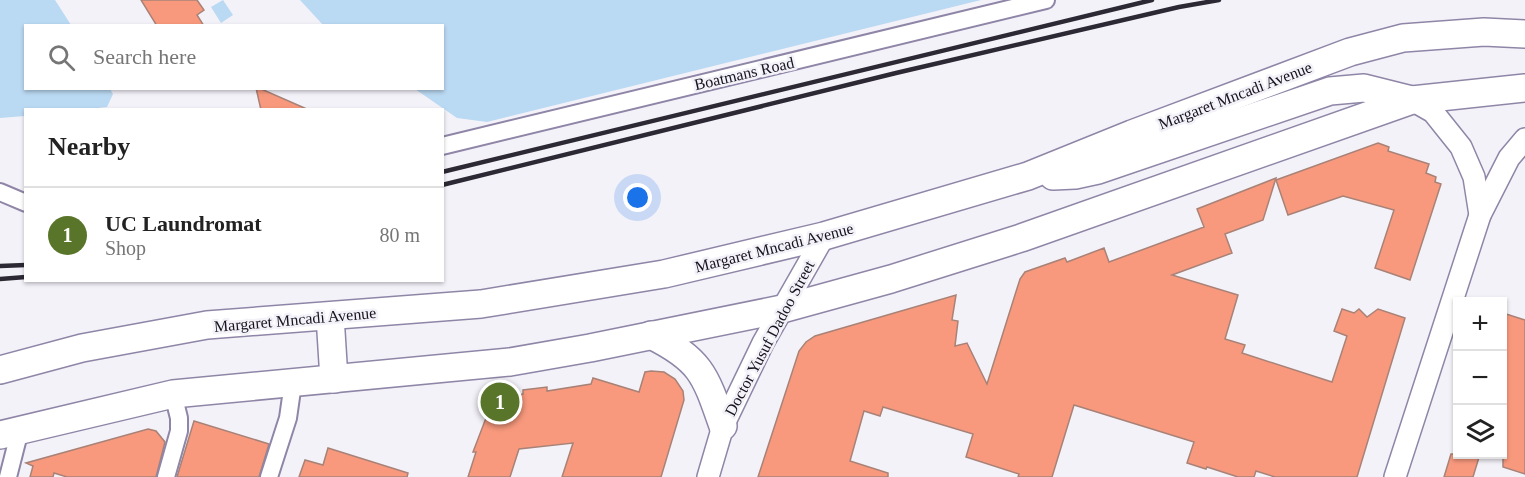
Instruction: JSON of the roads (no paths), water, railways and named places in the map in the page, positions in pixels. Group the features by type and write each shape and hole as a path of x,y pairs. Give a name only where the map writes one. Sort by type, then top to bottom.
{"main road":[{"name":"Margaret Mncadi Avenue","path":"12,367 82,348 207,325 481,304 664,274 824,236 1028,176 1350,52 1403,38 1484,32 1525,34"},
{"path":"1028,176 1075,175 1098,170 1329,91 1364,88 1412,100"},
{"path":"10,433 173,394 510,362 782,309 881,282 1022,238 1412,100 1525,88"},
{"path":"330,316 333,379"},
{"path":"651,334 672,345 694,362 703,374 723,426"},
{"path":"0,351 12,367"}],"street":[{"name":"Boatmans Road","path":"444,146 1046,0"},
{"path":"1412,100 1433,112 1461,147 1474,177 1480,214"},
{"path":"1395,477 1480,214 1509,158 1525,139"},
{"name":"Doctor Yusuf Dadoo Street","path":"708,477 723,426 782,309 824,236"},
{"path":"269,477 288,418 293,383"},
{"path":"166,477 179,431 179,418 173,394"},
{"path":"8,477 10,433"}],"water":[{"path":"0,0 55,0 70,24 24,24 24,90 111,90 113,94 107,107 24,108 24,116 0,118"},
{"path":"223,0 233,15 221,23 211,7"},
{"path":"300,0 981,0 487,122 457,118 416,90 444,90 444,24 322,24"}],"railway":[{"path":"444,172 1152,0"},
{"path":"444,185 896,73 1179,7 1219,0"},
{"path":"0,266 24,265"},
{"path":"0,279 24,277"}],"place":[{"name":"UC Laundromat","path":"500,402"}]}
